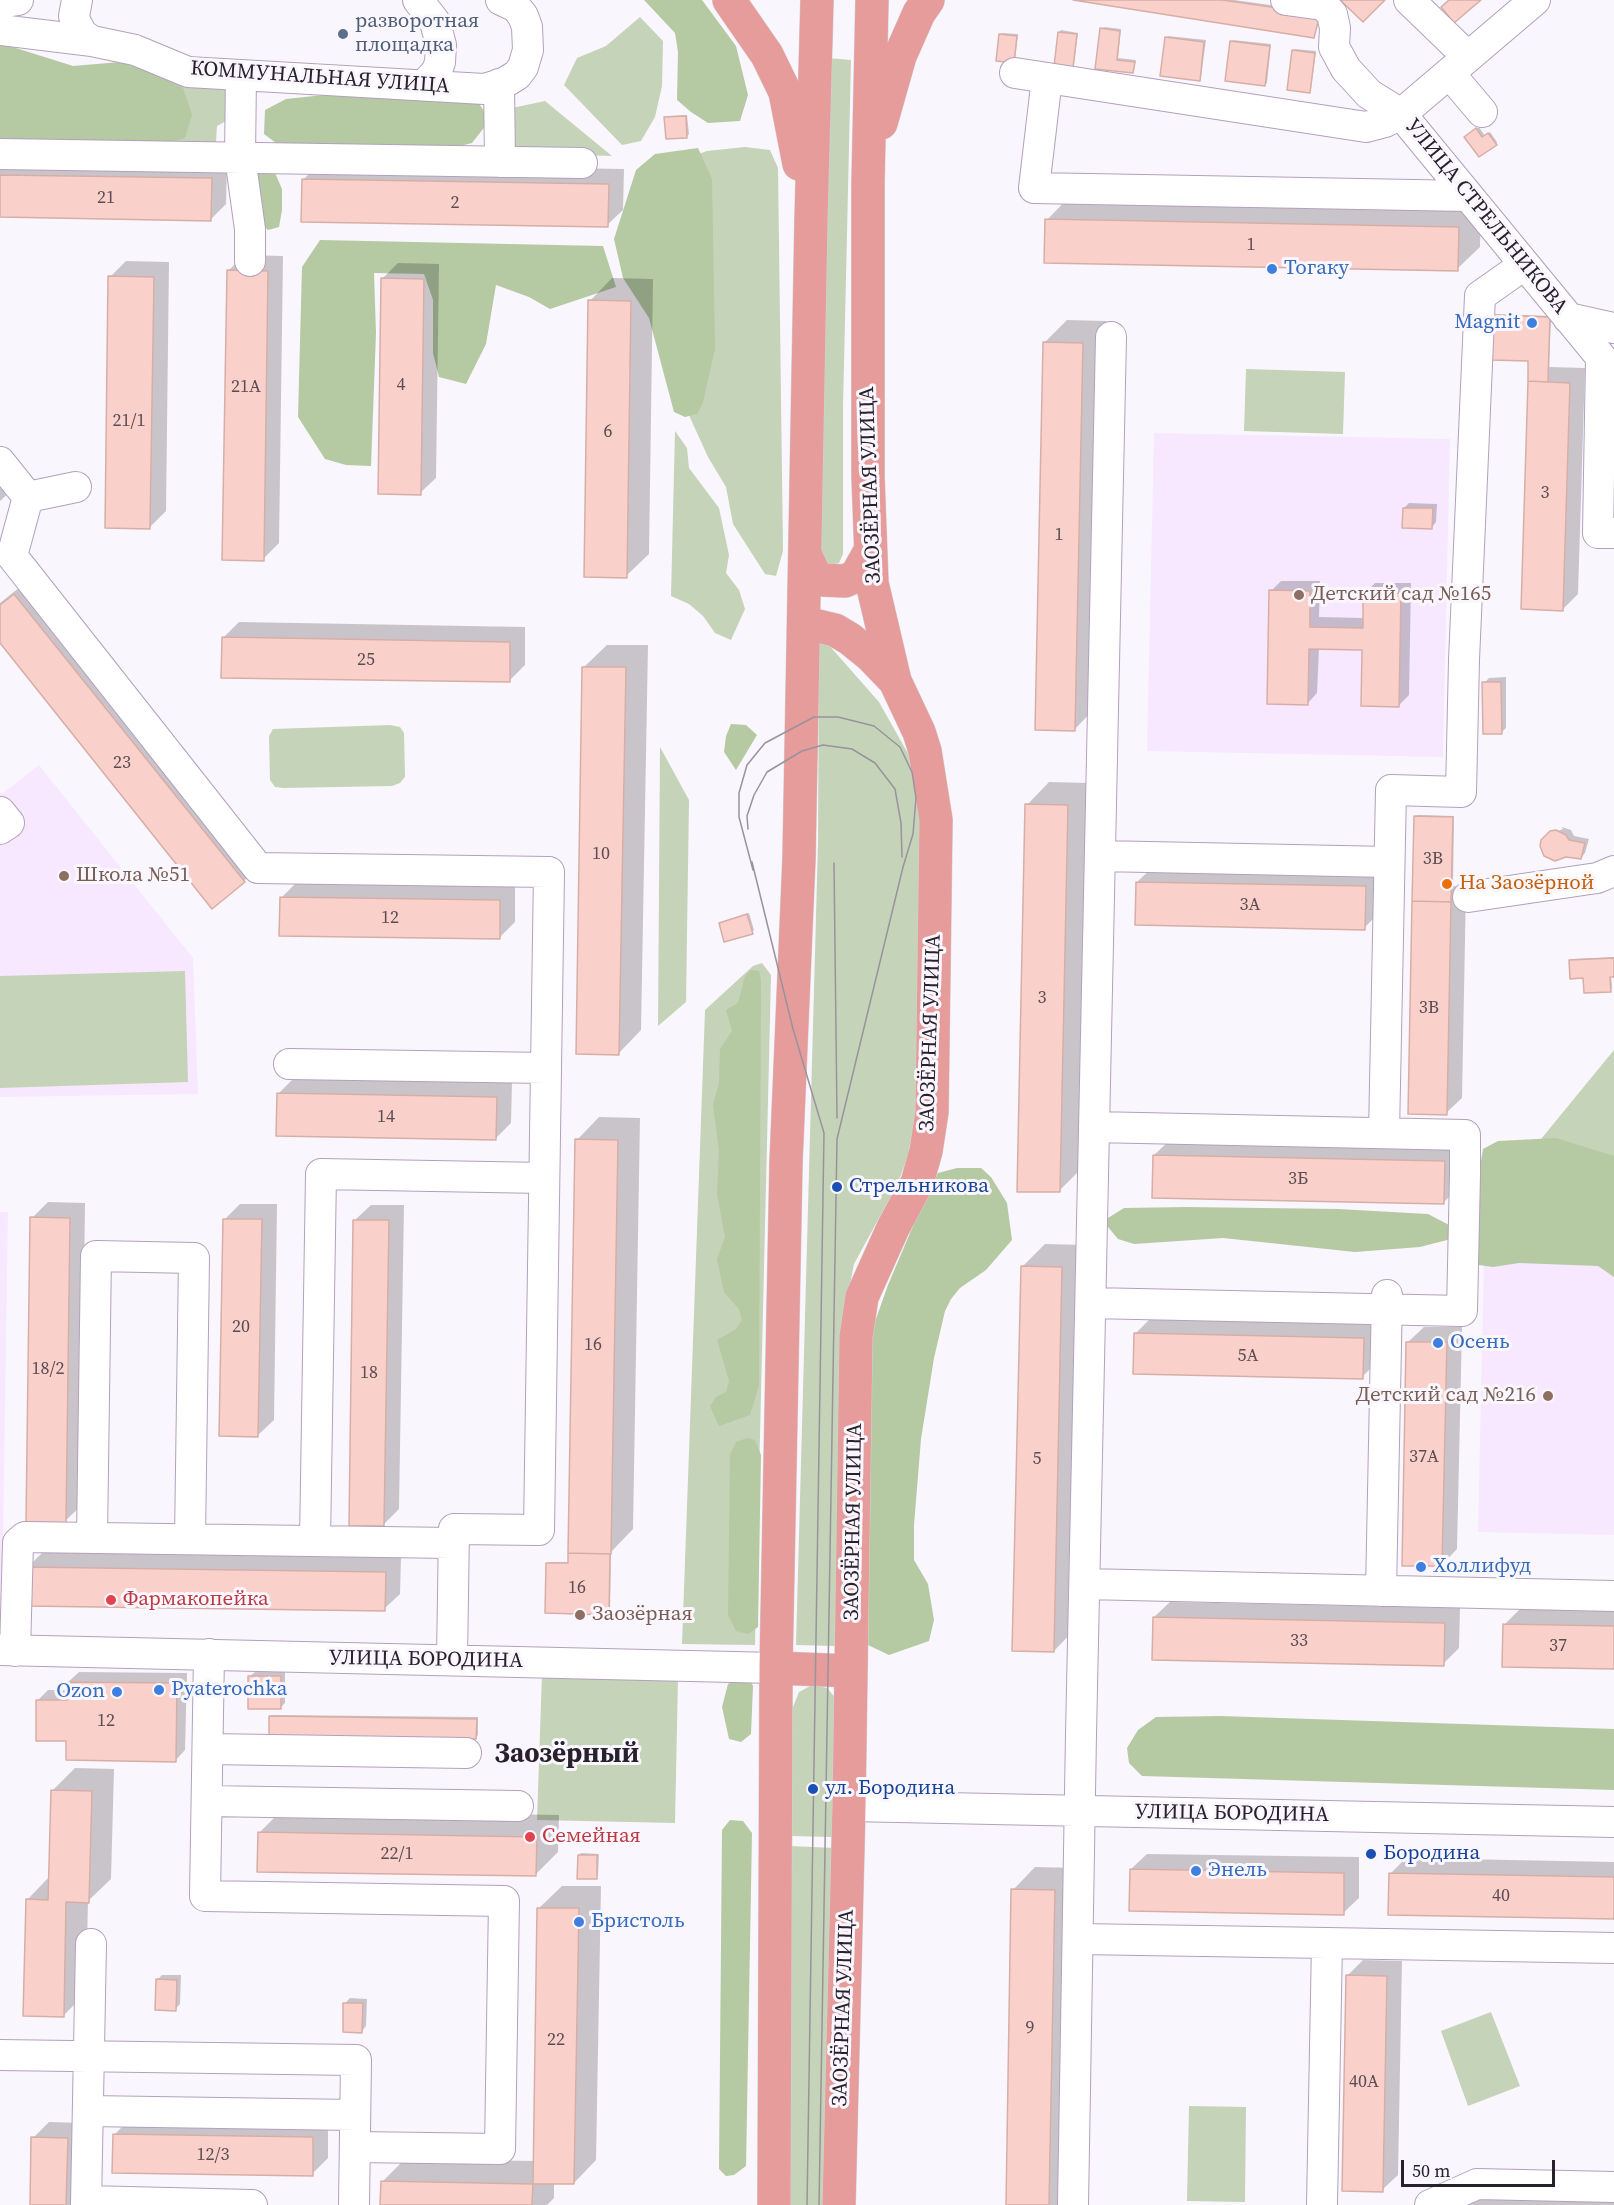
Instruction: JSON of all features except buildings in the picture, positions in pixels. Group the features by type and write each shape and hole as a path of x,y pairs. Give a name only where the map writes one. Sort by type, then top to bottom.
{"main road":[{"path":"729,0 767,55 784,92 811,220"},
{"path":"774,2205 776,1668 786,1162 799,858 817,0"},
{"name":"ЗАОЗЁРНАЯ УЛИЦА","path":"839,2205 849,1806 856,1337 862,1297 893,1228 918,1183 932,1112 936,820 925,751 919,732 895,681 872,583 870,551 868,183 872,0"},
{"path":"868,183 885,105 900,56 919,13 928,0"},
{"path":"806,554 815,575 823,580 844,581 856,576 870,551"},
{"path":"804,627 824,626 843,634 871,656 895,681"},
{"name":"УЛИЦА БОРОДИНА","path":"776,1668 851,1671"}],"street":[{"path":"0,3 18,0"},
{"path":"77,0 74,16 76,22 82,33 92,41"},
{"path":"418,0 435,22 441,45 437,71 425,84"},
{"name":"КОММУНАЛЬНАЯ УЛИЦА","path":"0,30 92,41 135,50 188,72 484,89 517,75 523,67 528,50 527,27 523,16 516,7 501,0"},
{"path":"1286,0 1320,3 1332,14 1335,28 1334,47 1346,69 1369,94 1401,114"},
{"path":"1408,0 1459,65 1482,112"},
{"name":"УЛИЦА СТРЕЛЬНИКОВА","path":"1535,0 1401,114 1608,366"},
{"path":"1015,73 1366,127 1385,122 1401,114"},
{"path":"241,75 240,157 250,230 250,261"},
{"path":"1047,78 1034,188 1468,196"},
{"path":"499,84 500,162"},
{"path":"0,154 582,163"},
{"path":"1384,1133 1391,790 1461,792 1464,660 1480,296 1524,265"},
{"path":"1568,318 1614,328"},
{"path":"1073,2205 1111,338"},
{"path":"1608,366 1598,533 1614,533"},
{"path":"0,462 28,496"},
{"path":"28,496 76,487"},
{"path":"28,496 12,556 258,868 549,872 539,1530 454,1529 452,1660"},
{"path":"0,812 9,823 0,829"},
{"path":"1100,856 1389,862"},
{"path":"1468,897 1597,878 1614,871"},
{"path":"289,1064 546,1068"},
{"path":"1091,1304 1387,1302 1462,1311 1466,1135 1094,1127"},
{"path":"315,1541 321,1174 544,1178"},
{"path":"92,1538 96,1256 194,1258 189,1539"},
{"path":"1381,1591 1387,1302"},
{"path":"7,1651 18,1543 25,1537 453,1543"},
{"path":"1085,1584 1614,1596"},
{"name":"УЛИЦА БОРОДИНА","path":"7,1651 776,1668"},
{"path":"209,1654 205,1896 504,1901 500,2149 355,2147"},
{"path":"208,1749 466,1753"},
{"path":"207,1800 518,1806"},
{"name":"УЛИЦА БОРОДИНА","path":"849,1806 1614,1822"},
{"path":"1078,1939 1614,1948"},
{"path":"1322,2205 1327,1943"},
{"path":"91,1944 86,2203 252,2205"},
{"path":"0,2055 356,2060 354,2205"},
{"path":"88,2111 355,2115"},
{"path":"1430,2205 1477,2184 1614,2187"}],"shaded area":[{"name":"Детский сад №165","path":"1154,433 1450,439 1443,757 1147,751"},
{"name":"Школа №51","path":"39,765 193,958 198,1094 0,1097 0,792 2,794"},
{"path":"0,1212 8,1212 2,1601 0,1601"},
{"name":"Детский сад №216","path":"1484,1258 1614,1260 1614,1535 1478,1532"}],"green space":[{"path":"644,0 702,0 736,46 748,95 740,121 708,123 677,100 678,52 675,33"},
{"path":"640,17 663,41 662,86 655,117 641,141 622,145 564,85 577,58 606,46"},
{"path":"0,43 73,66 120,62 148,71 183,88 192,115 185,138 162,144 0,148"},
{"path":"828,58 851,60 843,407 843,554 839,563 828,566 822,565 819,537"},
{"path":"141,75 224,87 228,98 228,120 217,126 216,141 219,150 118,144"},
{"path":"324,95 365,98 426,96 478,102 490,120 472,143 432,153 284,149 264,134 265,110 286,99"},
{"path":"545,101 612,156 509,153 512,108"},
{"path":"745,147 770,150 778,168 783,551 776,576 765,574 733,524 726,487 708,457 688,413 679,161 707,151"},
{"path":"698,148 712,179 715,349 703,402 697,414 685,417 674,412 649,318 623,278 614,239 636,170 655,154"},
{"path":"260,168 275,173 282,189 279,227 268,230 256,219 248,174"},
{"path":"320,240 603,246 616,287 550,309 529,297 496,285 486,344 466,384 439,377 433,353 433,300 424,274 374,273 376,333 371,466 346,465 325,459 298,417 302,267"},
{"path":"1246,369 1345,372 1343,434 1244,431"},
{"path":"675,431 687,448 689,468 719,508 729,555 726,573 739,590 745,609 731,640 715,633 703,616 689,604 671,596"},
{"path":"819,643 827,643 879,702 915,766 921,789 918,1097 908,1156 897,1185 854,1264 846,1304 836,1646 796,1645 818,843"},
{"path":"731,724 746,725 757,735 736,770 724,752 726,736"},
{"path":"390,725 400,727 404,733 405,777 400,783 392,786 283,788 275,787 270,780 269,736 273,729"},
{"path":"660,747 689,800 686,1002 658,1026"},
{"path":"762,963 771,975 755,1645 682,1644 705,1010 753,966"},
{"path":"751,970 759,971 761,980 759,1385 750,1415 719,1426 710,1406 716,1397 726,1392 729,1381 717,1340 736,1329 742,1320 739,1309 724,1292 717,1259 725,1237 717,1194 719,1151 713,1105 719,1083 720,1049 732,1031 726,1010 738,1003 745,976"},
{"path":"185,971 188,1082 0,1088 0,976"},
{"path":"1614,1050 1614,1241 1532,1150"},
{"path":"1556,1138 1614,1156 1614,1277 1598,1266 1519,1263 1493,1267 1472,1264 1477,1185 1483,1149 1498,1141"},
{"path":"957,1168 981,1168 991,1177 1007,1203 1012,1240 986,1270 960,1288 945,1311 934,1358 921,1439 914,1525 914,1560 928,1584 934,1620 929,1641 889,1655 868,1645 872,1330 888,1285 938,1173"},
{"path":"1124,1208 1338,1209 1428,1214 1451,1226 1451,1239 1420,1247 1355,1252 1223,1238 1134,1244 1118,1239 1103,1221"},
{"path":"747,1438 755,1440 761,1455 758,1627 748,1634 736,1631 728,1615 730,1455 736,1442"},
{"path":"542,1674 678,1678 675,1823 537,1820"},
{"path":"743,1676 748,1677 753,1686 751,1734 741,1742 729,1739 722,1707 728,1684"},
{"path":"812,1685 827,1688 837,1700 834,1837 790,1836 793,1707 799,1692"},
{"path":"1220,1716 1614,1729 1614,1790 1142,1776 1129,1763 1127,1748 1138,1730 1156,1717"},
{"path":"730,1820 743,1821 752,1833 746,2166 734,2175 726,2176 719,2169 722,1830"},
{"path":"789,1846 835,1848 829,2205 784,2205"},
{"path":"1491,2012 1520,2086 1468,2106 1441,2031"},
{"path":"1189,2106 1246,2107 1245,2202 1187,2201"}],"tram line":[{"path":"753,870 739,817 739,793 747,765 765,743 814,717 838,717 874,726 900,747 912,772 916,798 913,834 837,1139 819,2205"},
{"path":"748,829 747,816 754,795 767,772 802,751 823,745 852,749 875,763 895,789 901,823 902,857"},
{"path":"752,862 793,1029 824,1133 807,2205"},
{"path":"834,863 837,1118"}],"place":[{"name":"разворотная площадка","path":"343,34"},
{"name":"Тогаку","path":"1272,269"},
{"name":"Magnit","path":"1532,323"},
{"name":"Детский сад №165","path":"1299,595"},
{"name":"Школа №51","path":"64,876"},
{"name":"На Заозёрной","path":"1447,884"},
{"name":"Стрельникова","path":"837,1187"},
{"name":"Осень","path":"1438,1343"},
{"name":"Детский сад №216","path":"1548,1396"},
{"name":"Холлифуд","path":"1421,1567"},
{"name":"Фармакопейка","path":"111,1600"},
{"name":"Заозёрная","path":"580,1615"},
{"name":"Pyaterochka","path":"159,1690"},
{"name":"Ozon","path":"117,1692"},
{"name":"ул. Бородина","path":"813,1789"},
{"name":"Семейная","path":"530,1837"},
{"name":"Бородина","path":"1371,1854"},
{"name":"Энель","path":"1196,1871"},
{"name":"Бристоль","path":"579,1922"}],"district":[{"name":"Заозёрный","path":"567,1755"}]}
